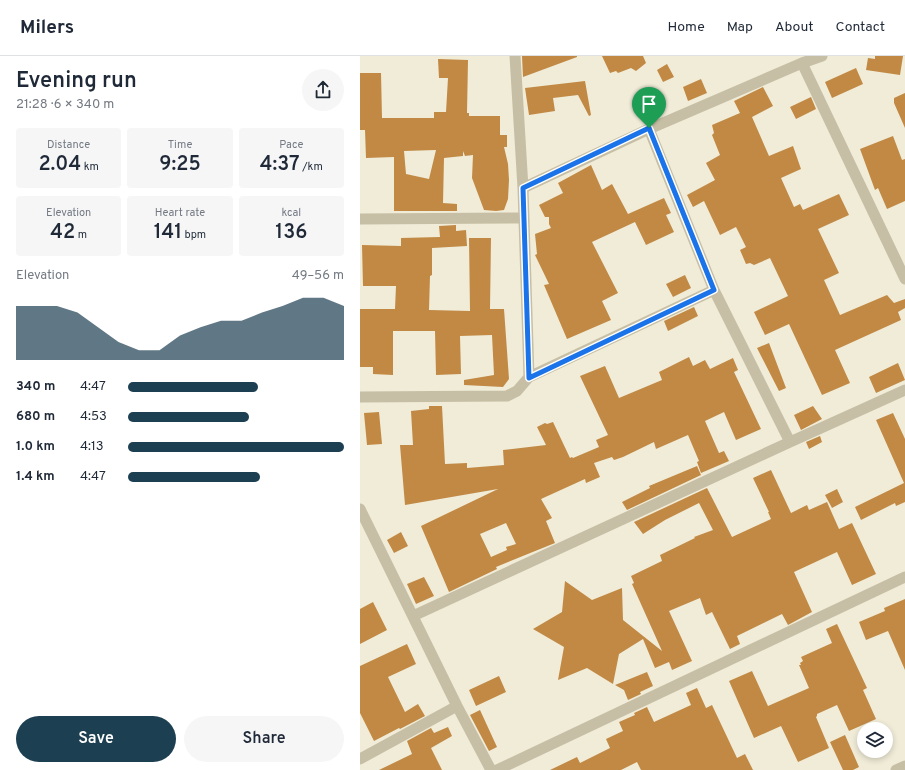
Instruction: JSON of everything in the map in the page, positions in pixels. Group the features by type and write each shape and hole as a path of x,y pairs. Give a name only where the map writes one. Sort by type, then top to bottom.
{"street":[{"path":"515,56 523,188 529,378"},
{"path":"523,188 649,128 802,63 822,56"},
{"path":"802,63 905,279"},
{"path":"649,128 714,290 790,442"},
{"path":"360,219 524,218"},
{"path":"360,397 507,396 517,391 529,378 714,290"},
{"path":"413,616 905,390"},
{"path":"360,509 457,706 491,770"},
{"path":"497,770 905,577"},
{"path":"360,759 457,706"},
{"path":"896,770 905,766"}],"building":[{"path":"522,56 577,56 577,57 523,77"},
{"path":"602,56 643,56 646,63 636,71 631,68 618,73 616,71 610,73"},
{"path":"875,56 903,56 900,75 866,70 868,58 875,59"},
{"path":"438,59 468,60 467,113 469,113 469,116 500,116 500,135 507,135 507,147 504,147 508,164 509,180 508,199 504,210 484,210 472,178 473,155 465,156 463,151 463,156 444,158 443,203 457,204 457,211 394,211 394,157 366,158 365,130 360,130 360,73 381,73 382,118 434,118 434,112 446,112 448,78 439,78","holes":["436,150 429,179 406,174 404,151"]},
{"path":"667,64 674,77 663,82 657,70"},
{"path":"856,68 863,84 832,98 825,82"},
{"path":"701,79 707,93 688,101 683,87"},
{"path":"585,81 591,115 589,116 578,95 553,98 555,111 529,115 525,88"},
{"path":"763,87 773,106 752,117 769,156 793,146 801,169 781,178 794,207 800,204 803,210 839,194 849,215 818,229 839,273 824,280 840,315 887,295 894,303 905,299 905,308 898,312 901,320 835,350 850,383 822,395 789,324 765,335 754,312 788,296 770,258 754,265 750,263 746,264 740,250 746,247 736,227 720,235 704,201 693,207 687,195 715,180 706,163 720,155 712,135 714,133 712,125 740,113 734,101"},
{"path":"905,93 905,128 894,103 894,98"},
{"path":"811,97 816,109 796,119 790,107"},
{"path":"893,136 902,160 905,159 905,201 887,209 878,188 875,190 860,149"},
{"path":"591,165 602,190 612,184 628,214 664,198 671,213 666,215 674,232 646,245 635,222 592,242 618,293 602,301 611,320 567,339 544,285 549,284 535,255 537,254 535,234 551,228 549,224 549,217 545,217 539,205 563,193 558,183"},
{"path":"456,225 456,231 466,230 467,246 432,248 432,275 430,276 429,310 470,311 469,238 491,238 490,309 504,309 509,379 503,387 464,385 464,380 494,375 492,335 460,336 461,374 436,375 435,331 393,331 393,375 373,374 373,367 360,367 360,309 395,309 396,286 363,286 362,245 401,246 401,238 440,237 439,226"},
{"path":"685,275 691,288 673,297 666,284"},
{"path":"694,307 698,316 668,331 664,321"},
{"path":"769,343 786,388 779,391 757,348"},
{"path":"689,357 693,366 705,360 710,369 733,358 738,370 734,372 761,429 736,440 724,412 705,421 719,453 724,451 729,461 701,473 697,462 699,461 688,435 656,449 654,442 623,457 614,460 612,457 594,463 600,477 586,483 585,479 541,499 552,518 546,521 555,543 496,567 497,569 449,592 421,526 498,489 405,505 400,445 413,445 411,411 429,409 429,406 442,406 445,464 467,463 467,468 504,465 503,450 546,445 537,427 545,423 547,424 553,422 570,458 573,458 599,447 596,440 608,435 580,376 605,366 619,398 662,380 659,372","holes":["506,523 516,544 506,547 507,550 491,557 480,534"]},
{"path":"898,363 905,380 876,393 869,377"},
{"path":"813,406 822,419 801,430 794,415"},
{"path":"379,412 382,444 367,445 364,413"},
{"path":"893,413 905,439 905,502 896,506 895,503 861,520 855,507 904,483 876,420"},
{"path":"820,436 822,442 809,449 806,442"},
{"path":"697,466 701,475 627,510 622,502 650,488 649,486"},
{"path":"771,470 791,513 807,505 809,510 827,502 839,529 852,523 876,574 852,585 837,552 794,572 812,612 788,625 782,614 737,636 740,644 730,649 712,612 706,615 700,598 669,611 692,661 672,670 669,662 655,668 643,639 619,654 613,684 587,668 558,680 564,647 533,629 562,612 565,581 592,600 622,588 623,620 662,651 632,584 634,583 631,576 662,561 660,555 695,538 694,537 713,530 699,503 665,520 643,534 634,522 707,488 732,537 771,519 753,478"},
{"path":"837,489 843,502 832,508 825,495"},
{"path":"401,532 408,546 394,553 387,540"},
{"path":"424,577 434,596 416,604 407,584"},
{"path":"905,599 905,670 888,631 866,640 859,622 885,611 884,608"},
{"path":"373,602 387,630 360,644 360,609"},
{"path":"837,624 867,688 863,690 876,719 869,722 857,722 857,727 849,731 837,705 817,714 816,717 829,748 798,762 781,726 754,738 729,681 752,671 768,706 809,688 799,665 801,665 800,663 803,661 801,657 832,643 826,629"},
{"path":"407,644 416,664 388,677 405,712 418,704 425,716 374,741 360,713 360,666"},
{"path":"647,672 653,686 628,700 624,690 615,685"},
{"path":"499,676 506,692 476,706 469,690"},
{"path":"697,688 706,708 712,705 737,758 745,754 753,770 641,770 637,762 621,770 550,770 577,757 580,763 610,748 606,739 623,731 619,722 635,715 634,713 647,707 654,722 691,705 686,693"},
{"path":"480,710 497,747 489,751 470,715"},
{"path":"448,727 452,736 431,748 442,770 379,770 412,754 407,741 431,728 434,733"},
{"path":"845,735 859,767 853,770 843,770 830,742"}],"route":[{"path":"649,128 714,290 529,378 523,188 649,128"}]}
